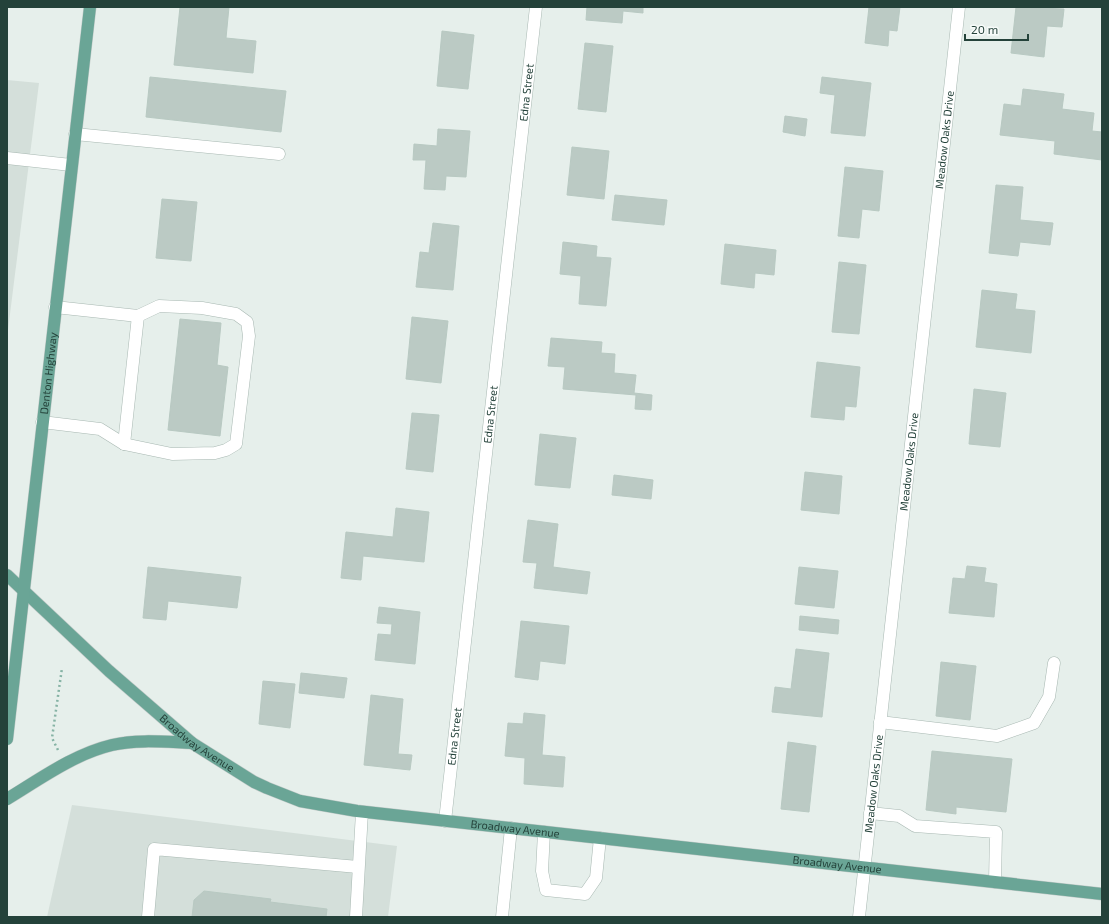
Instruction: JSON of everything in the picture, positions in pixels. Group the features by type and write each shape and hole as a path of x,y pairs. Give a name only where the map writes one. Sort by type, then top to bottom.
{"main road":[{"name":"Denton Highway","path":"7,739 90,7"},
{"name":"Broadway Avenue","path":"7,575 77,642 192,743 254,782 300,801 362,812 1102,894"},
{"path":"7,799 67,763 89,752 113,745 143,742 192,743"}],"street":[{"name":"Edna Street","path":"446,821 536,7"},
{"name":"Meadow Oaks Drive","path":"859,917 959,7"},
{"path":"75,134 279,154"},
{"path":"7,158 72,165"},
{"path":"42,422 100,429 124,444 172,454 216,453 226,450 236,444 240,418 249,336 247,322 236,314 202,308 159,306 138,316 55,307"},
{"path":"124,444 138,316"},
{"path":"880,722 997,736 1034,723 1049,697 1054,663"},
{"path":"356,917 362,812"},
{"path":"870,813 899,816 915,826 996,832 995,882"},
{"path":"502,917 511,828"},
{"path":"544,832 542,871 546,890 554,891 585,894 596,878 600,838"},
{"path":"148,917 154,849 358,866"}],"path":[{"path":"60,752 52,738 62,668"}],"shaded area":[{"path":"7,80 39,83 7,338"},
{"path":"72,805 397,846 388,917 47,917"}],"building":[{"path":"180,7 229,7 226,38 256,41 253,73 174,65"},
{"path":"587,7 643,7 643,13 623,11 622,23 586,20"},
{"path":"869,7 900,7 897,31 889,30 888,46 865,43"},
{"path":"1016,7 1064,9 1062,27 1047,26 1044,57 1011,53"},
{"path":"442,31 474,35 468,89 437,86"},
{"path":"585,43 613,46 606,112 578,109"},
{"path":"150,77 286,91 281,132 146,117"},
{"path":"822,77 871,83 865,136 831,133 835,95 820,93"},
{"path":"1023,89 1064,94 1062,109 1094,113 1092,131 1102,132 1102,160 1054,154 1055,141 1000,135 1004,104 1021,106"},
{"path":"785,116 807,119 805,136 783,132"},
{"path":"438,129 470,131 466,177 446,176 445,190 424,189 426,160 413,160 414,144 437,146"},
{"path":"572,147 609,151 604,199 567,195"},
{"path":"845,167 883,171 879,211 862,209 859,238 838,236"},
{"path":"996,185 1023,187 1020,220 1053,223 1050,245 1020,242 1018,256 989,253"},
{"path":"615,195 667,200 664,225 612,220"},
{"path":"162,199 197,202 191,261 156,258"},
{"path":"433,223 459,226 453,290 416,287 420,252 429,253"},
{"path":"563,242 597,246 596,257 611,258 606,306 579,304 581,276 560,274"},
{"path":"725,244 776,250 774,275 755,273 754,288 721,284"},
{"path":"839,262 866,265 859,334 832,332"},
{"path":"982,290 1017,294 1015,309 1035,311 1031,353 976,347"},
{"path":"412,317 448,321 441,383 406,379"},
{"path":"180,319 221,323 217,365 228,367 220,436 168,430"},
{"path":"551,338 602,342 601,353 615,354 614,373 636,375 634,393 652,395 651,410 635,409 636,395 563,389 565,367 548,366"},
{"path":"817,362 860,367 856,407 845,406 844,420 811,417"},
{"path":"974,389 1006,393 1000,447 969,444"},
{"path":"412,413 439,415 433,472 406,469"},
{"path":"540,434 576,438 570,488 535,485"},
{"path":"805,472 842,476 839,514 801,510"},
{"path":"614,475 653,480 651,499 612,495"},
{"path":"396,508 429,512 424,562 363,556 361,580 341,578 346,532 393,537"},
{"path":"528,520 558,524 553,567 590,572 587,594 534,588 537,563 523,562"},
{"path":"967,566 986,568 984,582 997,584 994,617 949,613 953,578 965,579"},
{"path":"148,567 241,577 237,608 168,601 166,620 143,618"},
{"path":"799,567 838,571 834,608 795,604"},
{"path":"379,607 420,612 415,664 375,660 378,634 391,635 392,624 377,623"},
{"path":"800,616 839,620 838,634 799,630"},
{"path":"521,621 569,626 565,664 540,661 538,680 515,677"},
{"path":"796,649 829,653 822,717 772,712 775,687 791,689"},
{"path":"941,662 976,666 970,720 936,716"},
{"path":"301,673 347,678 344,698 299,693"},
{"path":"263,681 295,684 290,728 259,724"},
{"path":"371,695 403,699 398,754 412,755 410,770 364,765"},
{"path":"524,713 545,715 542,755 565,757 563,787 524,784 525,758 505,756 508,723 523,724"},
{"path":"788,742 816,746 809,812 781,809"},
{"path":"932,751 1012,759 1006,812 956,807 956,814 926,810"},
{"path":"204,891 271,899 270,902 327,909 326,917 192,917 194,900"}]}
